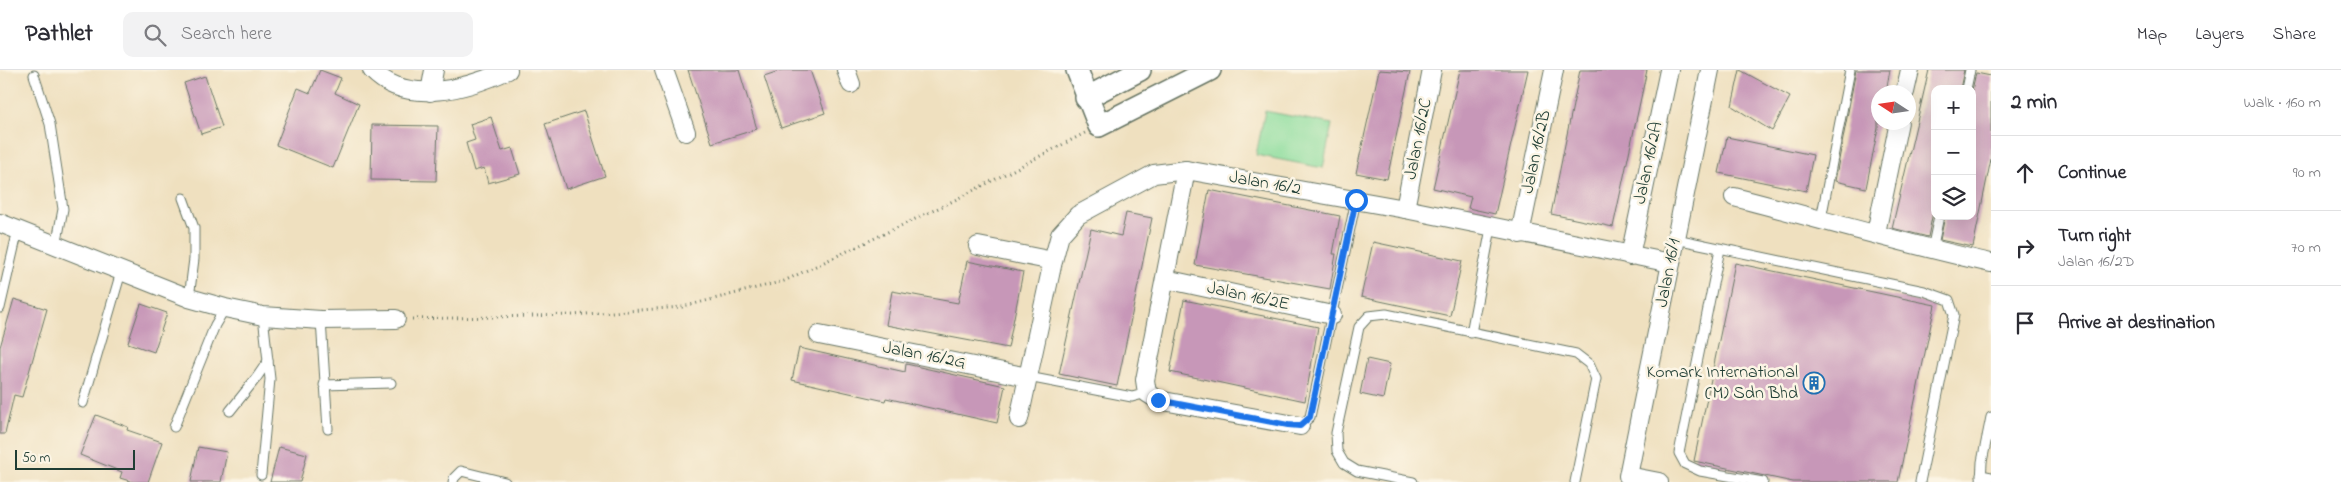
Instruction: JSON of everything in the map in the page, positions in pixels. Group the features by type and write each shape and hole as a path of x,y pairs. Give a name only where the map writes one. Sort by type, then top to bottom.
{"street":[{"path":"372,70 379,78 400,88 430,92 467,86 508,70"},
{"path":"430,92 434,70"},
{"path":"664,70 686,132"},
{"path":"1077,70 1086,98 1099,126 1210,70"},
{"path":"1086,98 1104,79 1140,70"},
{"name":"Jalan 16/2C","path":"1405,209 1432,70"},
{"name":"Jalan 16/2B","path":"1520,234 1554,70"},
{"name":"Jalan 16/2A","path":"1630,256 1668,70"},
{"name":"Jalan 16/1","path":"1628,479 1710,70"},
{"path":"1907,85 1910,70"},
{"path":"1104,79 1120,115"},
{"path":"1876,233 1897,130"},
{"path":"1186,170 1146,386 1158,400 1300,426"},
{"name":"Jalan 16/2","path":"1019,419 1060,235 1078,215 1154,174 1186,170 1405,209 1671,264"},
{"path":"1734,197 1876,233 1932,250 1991,263"},
{"path":"0,223 189,298 225,308 263,316 321,320 396,319"},
{"path":"978,246 1053,261"},
{"name":"Jalan 16/2E","path":"1165,279 1332,315"},
{"name":"Jalan 16/2G","path":"819,335 1028,377"},
{"path":"1628,479 1659,482"}],"lane":[{"path":"1821,219 1850,70"},
{"path":"1967,85 1970,70"},
{"path":"34,75 50,124 63,209 56,246"},
{"path":"183,198 194,228 194,259 189,298"},
{"path":"1300,426 1310,417 1356,200"},
{"path":"1932,250 1938,220"},
{"path":"1471,333 1491,228"},
{"path":"0,308 18,230"},
{"path":"1676,239 1924,291 1949,300 1954,315 1920,482"},
{"path":"1720,249 1679,453 1686,464 1700,471 1763,482"},
{"path":"83,403 121,272"},
{"path":"174,427 215,325 225,308"},
{"path":"1413,482 1358,471 1344,464 1337,451 1336,433 1359,327 1369,316 1386,314 1576,354 1589,364 1596,379 1575,482"},
{"path":"261,476 270,379 263,316"},
{"path":"321,320 328,429"},
{"path":"230,410 257,378 268,361"},
{"path":"1028,377 1132,397 1146,386"},
{"path":"324,384 391,383"},
{"path":"1991,416 1981,478 1991,477"},
{"path":"453,482 454,478 461,472 505,482"}],"path":[{"path":"396,319 572,315 682,307 784,281 947,204 1099,126"}],"green space":[{"path":"1265,111 1332,124 1323,168 1256,155"}],"building":[{"path":"320,70 341,78 335,93 359,104 333,168 276,145 298,88 310,93"},
{"path":"688,70 739,70 757,129 712,143"},
{"path":"782,70 810,70 825,113 781,128 764,76"},
{"path":"1379,70 1410,72 1387,179 1356,173"},
{"path":"1460,70 1528,70 1495,214 1468,208 1471,197 1433,188"},
{"path":"1580,70 1647,70 1613,227 1551,214"},
{"path":"1740,70 1790,97 1772,131 1732,106"},
{"path":"1856,70 1890,70 1887,85 1871,85 1871,130 1878,130 1866,188 1835,181"},
{"path":"1929,70 1964,70 1961,85 1931,85 1931,220 1928,237 1892,228"},
{"path":"1976,73 1991,76 1991,159 1973,247 1940,240 1944,220 1976,220 1976,85 1973,85"},
{"path":"205,76 222,127 201,134 184,83"},
{"path":"584,111 605,176 566,189 545,124"},
{"path":"491,117 502,151 512,148 520,174 488,183 484,168 474,171 466,143 475,140 470,124"},
{"path":"372,125 438,126 436,181 371,180"},
{"path":"1727,137 1813,155 1806,191 1719,173"},
{"path":"1209,190 1340,216 1333,254 1336,254 1330,289 1195,265"},
{"path":"1126,213 1152,218 1117,386 1059,374 1091,229 1121,236"},
{"path":"1373,242 1462,261 1450,316 1361,297"},
{"path":"967,261 1023,272 1008,348 886,325 892,291 958,303"},
{"name":"Komark International (M) Sdn Bhd","path":"1735,263 1935,305 1898,482 1793,482 1694,461"},
{"path":"14,299 47,309 22,397 14,395 5,434 0,434 0,347"},
{"path":"1184,300 1318,327 1305,401 1170,372"},
{"path":"141,304 167,313 154,352 128,343"},
{"path":"799,348 905,372 906,364 1005,386 997,423 886,398 885,401 792,380"},
{"path":"1367,359 1390,364 1383,399 1360,394"},
{"path":"96,415 128,427 127,430 162,442 148,482 133,482 120,478 122,472 80,455"},
{"path":"198,447 227,452 221,482 191,482"},
{"path":"279,447 307,454 300,482 270,482"}],"place":[{"name":"Komark International (M) Sdn Bhd","path":"1814,383"}],"route":[{"path":"1158,400 1288,425 1300,426 1310,417 1356,200"}]}
